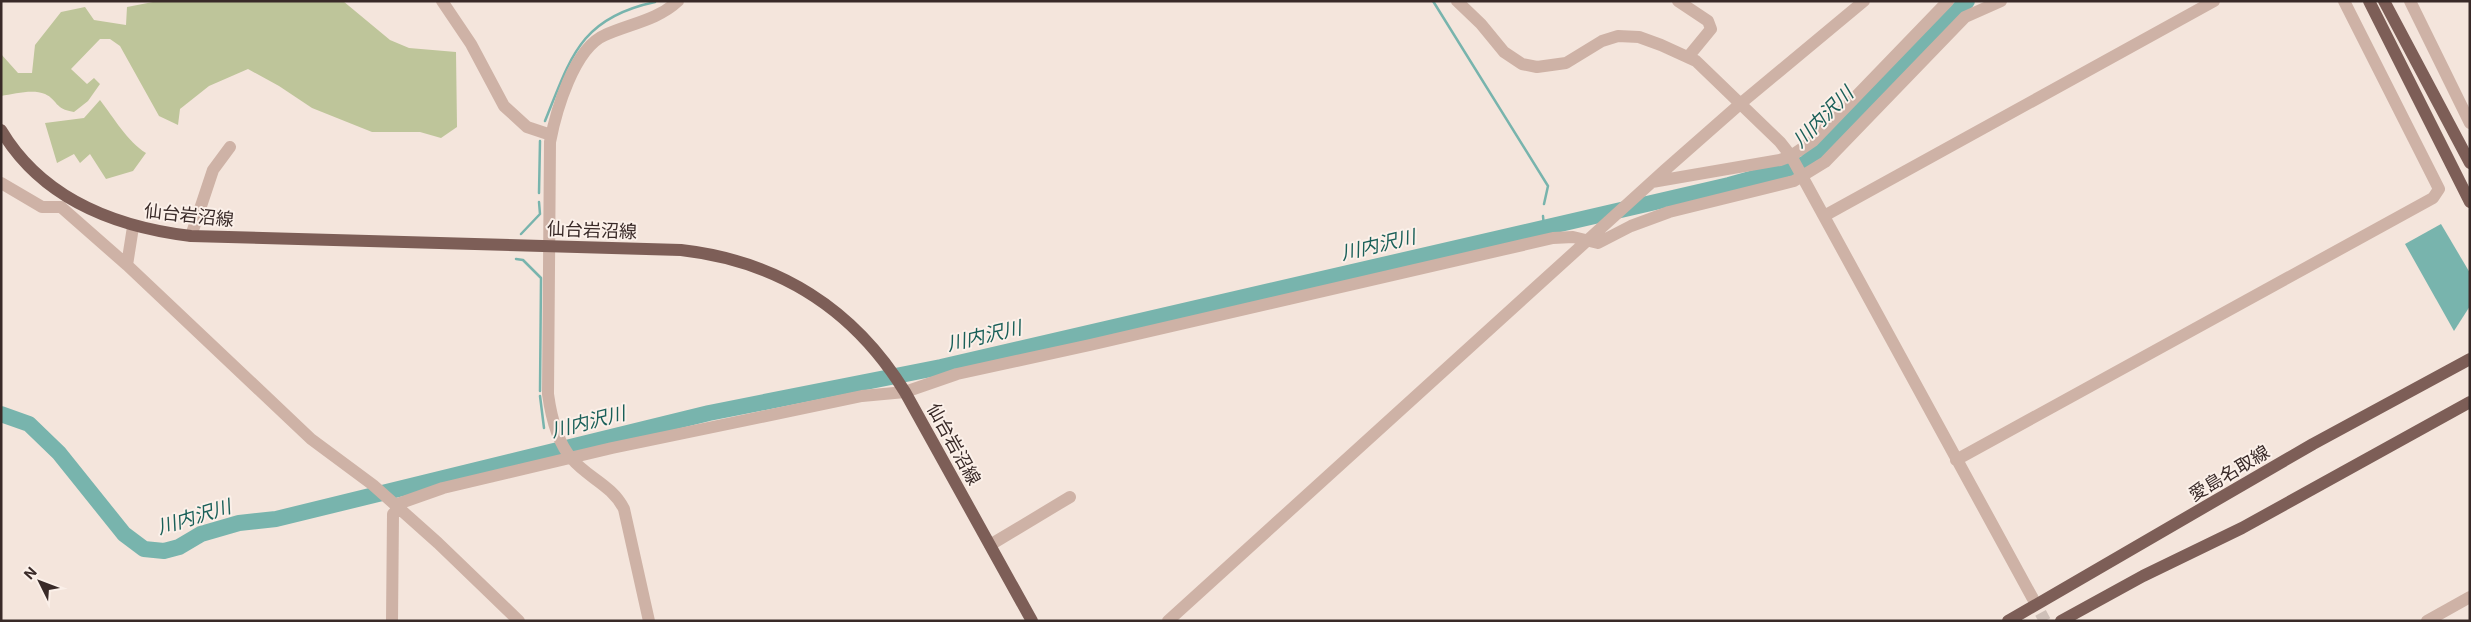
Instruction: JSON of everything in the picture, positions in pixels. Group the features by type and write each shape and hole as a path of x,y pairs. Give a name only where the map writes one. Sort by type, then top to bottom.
{"main road":[{"path":"2370,1 2470,202"},
{"path":"2384,1 2470,162"},
{"name":"仙台岩沼線","path":"1,130 19,156 58,191 97,214 133,227 191,236 681,250 716,255 756,266 797,285 838,313 857,330 888,366 903,389 1032,621"},
{"name":"愛島名取線","path":"2008,621 2314,444 2470,359"},
{"path":"2061,621 2142,576 2242,528 2470,402"}],"street":[{"path":"442,1 471,44 504,106 527,127 552,135"},
{"path":"649,621 624,509 618,498 570,457 553,420 548,394 551,246 549,192 552,135 576,66 590,46 603,36 649,19 678,1"},
{"path":"1457,1 1481,24 1504,52 1522,64 1537,67 1566,63 1602,40 1618,36 1638,38 1688,57 1696,61 1780,142 1792,158 2032,597"},
{"path":"1678,1 1708,21 1711,28 1688,57"},
{"path":"1168,621 1598,230 1740,104 1864,1"},
{"path":"1652,182 1792,158 1813,140 1948,1"},
{"path":"395,504 443,488 570,457 903,389 957,374 1090,346 1552,238 1574,237 1598,243 1649,218 1800,175 1825,162 1965,17 2001,1"},
{"path":"1824,216 2214,1"},
{"path":"1956,460 2433,198 2439,188 2344,1"},
{"path":"2410,1 2470,123"},
{"path":"191,236 212,170 230,147"},
{"path":"1,183 42,207 61,207 127,265 306,434 395,504 519,621"},
{"path":"127,265 133,227"},
{"path":"990,545 1070,497"},
{"path":"392,621 393,514 395,504"},
{"path":"2427,621 2470,597"}],"green space":[{"path":"158,1 343,1 390,40 409,48 456,52 457,127 441,138 420,132 372,132 312,108 279,86 248,69 209,86 180,109 178,125 159,116 120,46 110,39 100,39 71,69 87,84 94,78 100,84 88,101 74,112 59,107 45,94 23,92 1,96 1,54 18,73 32,73 35,45 61,12 85,7 94,20 126,25 127,7"},
{"path":"100,100 127,136 146,153 133,171 106,179 90,154 80,163 74,154 57,163 45,123 84,118"}],"water":[{"path":"2441,224 2470,273 2470,306 2454,331 2405,244"}],"waterway":[{"path":"1433,1 1548,186 1544,204"},
{"name":"川内沢川","path":"1,414 29,424 59,453 124,534 144,549 164,551 179,547 201,534 239,523 276,519 709,413 941,367 1729,185 1805,164 1967,1"},
{"path":"545,121 571,59 594,30 610,18 630,9 655,2"},
{"path":"539,193 540,141"},
{"path":"521,234 540,214 539,202"},
{"path":"1543,216 1544,227"},
{"path":"516,259 523,260 541,278 540,391"},
{"path":"540,396 544,428"},
{"name":"川内沢川","path":"553,446 557,450"}],"tunnel":[{"path":"2032,597 2045,621"}]}
